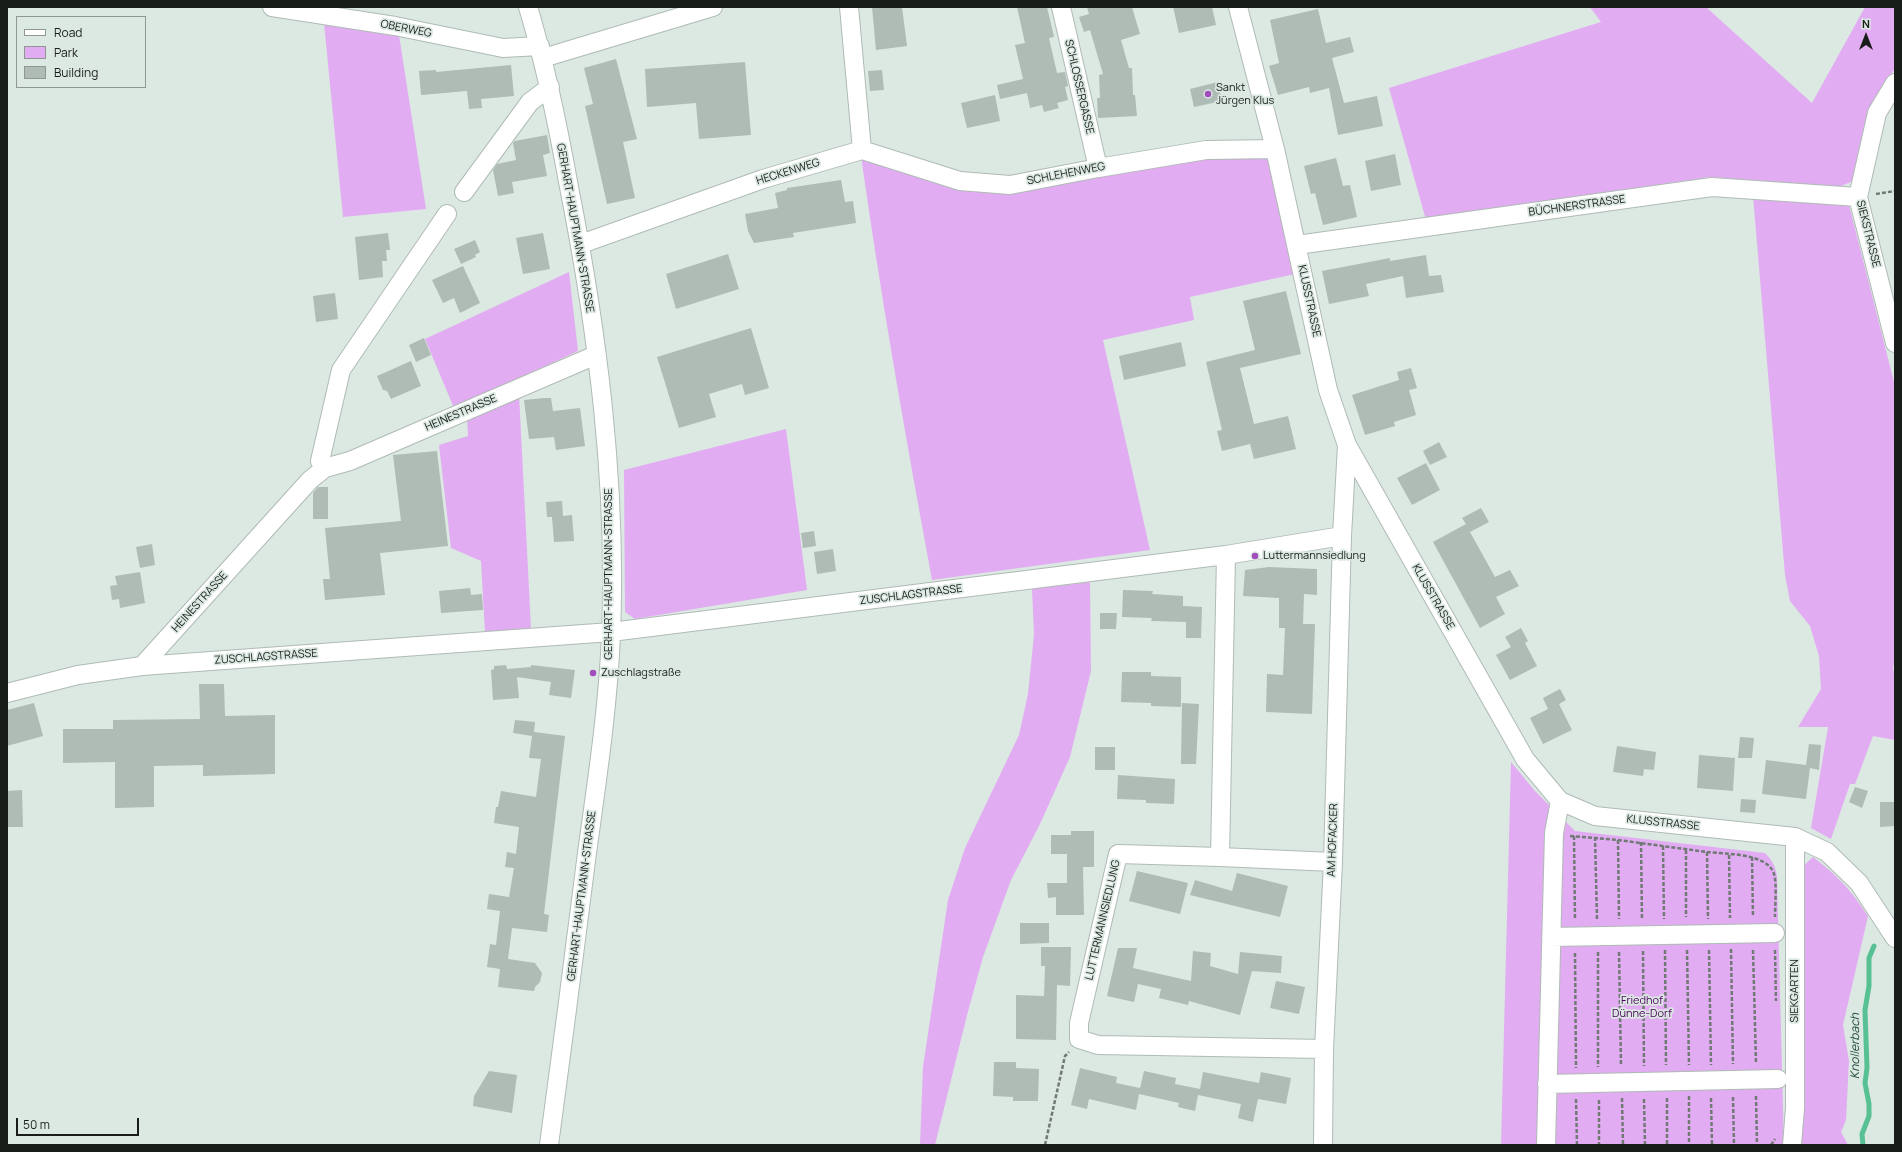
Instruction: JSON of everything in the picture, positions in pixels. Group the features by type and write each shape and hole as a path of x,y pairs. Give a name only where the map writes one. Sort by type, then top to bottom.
{"street":[{"name":"OBERWEG","path":"272,7 395,26 502,48 541,52"},
{"name":"GERHART-HAUPTMANN-STRASSE","path":"528,7 550,87 580,244 607,440 611,506 611,632 608,675 597,779 549,1145"},
{"path":"541,52 713,7"},
{"path":"849,7 862,150"},
{"name":"SCHLOSSERGASSE","path":"1061,7 1098,168"},
{"name":"KLUSSTRASSE","path":"1238,7 1275,149 1328,390 1347,444 1525,759 1560,801 1595,816 1794,837 1827,852 1859,883 1895,938"},
{"name":"SIEKSTRASSE","path":"1895,83 1877,113 1858,197 1895,343"},
{"path":"464,192 530,102 550,87"},
{"name":"SCHLEHENWEG","path":"862,150 960,181 1010,185 1098,168 1206,150 1275,149"},
{"name":"HECKENWEG","path":"580,244 763,179 862,150"},
{"name":"BÜCHNERSTRASSE","path":"1297,244 1712,187 1858,197"},
{"path":"325,468 320,461 341,370 447,214"},
{"name":"HEINESTRASSE","path":"142,666 310,480 325,468 350,461 596,355"},
{"path":"1342,536 1347,444"},
{"name":"ZUSCHLAGSTRASSE","path":"7,692 78,675 142,666 611,632 1226,555 1342,536"},
{"name":"AM HOFACKER","path":"1323,1145 1324,1050 1333,862 1342,536"},
{"path":"1220,857 1226,555"},
{"path":"1546,1145 1554,833 1560,801"},
{"name":"SIEKGARTEN","path":"1792,1145 1795,1108 1794,837"},
{"name":"LUTTERMANNSIEDLUNG","path":"1079,1039 1079,1023 1118,854 1333,862"},
{"path":"1551,937 1775,933"},
{"path":"1079,1039 1098,1045 1324,1050"},
{"path":"1547,1084 1778,1079"}],"path":[{"path":"1574,836 1577,1145"},
{"path":"1595,837 1598,936 1599,1145"},
{"path":"1618,840 1623,1145"},
{"path":"1641,842 1645,1145"},
{"path":"1663,846 1667,1145"},
{"path":"1686,850 1689,1145"},
{"path":"1707,852 1752,857 1765,862 1774,873 1776,1002"},
{"path":"1729,855 1734,1145"},
{"path":"1752,857 1757,1145"},
{"path":"1045,1145 1065,1056 1079,1039"},
{"path":"1771,1145 1778,1133"}],"green space":[{"path":"1590,7 1706,7 1812,103 1865,7 1895,7 1895,68 1869,110 1853,181 1839,187 1710,177 1426,220 1389,88 1601,22"},
{"path":"324,23 399,35 426,209 343,217"},
{"path":"1208,155 1270,155 1295,274 1190,297 1194,320 1103,340 1150,550 932,580 894,368 861,156 960,184"},
{"path":"1753,196 1849,205 1895,386 1895,659 1893,667 1895,680 1895,740 1873,736 1855,784 1850,784 1831,839 1811,828 1828,727 1798,727 1821,689 1819,656 1810,626 1790,601 1785,575"},
{"path":"569,272 578,351 454,408 425,339"},
{"path":"519,394 531,628 485,632 481,561 451,548 439,445 468,436 467,416"},
{"path":"786,429 807,590 635,619 625,612 624,470"},
{"path":"1090,582 1091,671 1070,757 1040,824 1011,880 983,957 935,1145 920,1145 923,1067 948,900 965,848 1019,735 1028,694 1034,634 1032,589"},
{"name":"Friedhof Dünne-Dorf","path":"1511,762 1535,791 1575,831 1765,853 1770,858 1775,867 1777,877 1784,1145 1501,1145"},
{"path":"1813,857 1844,884 1868,916 1843,1025 1849,1061 1846,1120 1841,1132 1848,1145 1798,1145 1800,869"}],"building":[{"path":"872,7 902,7 907,46 876,50"},
{"path":"1017,7 1047,7 1054,37 1049,38 1057,73 1065,72 1068,86 1065,87 1068,100 1057,103 1059,108 1044,112 1042,105 1030,108 1027,93 1000,99 997,85 1023,79 1015,45 1025,43"},
{"path":"1087,7 1132,7 1140,34 1121,40 1129,68 1132,68 1133,95 1135,95 1137,116 1098,118 1097,98 1100,98 1099,75 1103,74 1090,30 1084,32 1079,17 1089,14"},
{"path":"1173,7 1212,7 1216,25 1179,33"},
{"path":"1318,9 1326,43 1350,37 1354,52 1332,58 1344,103 1377,96 1383,126 1338,135 1329,88 1310,93 1309,87 1278,95 1269,66 1279,63 1270,20"},
{"path":"616,59 637,139 623,142 635,198 607,204 585,106 593,104 584,68"},
{"path":"745,62 751,135 699,139 696,103 647,107 645,69"},
{"path":"511,65 514,96 481,99 482,108 469,109 467,91 421,95 419,71 436,70 436,72"},
{"path":"882,70 884,90 870,91 868,71"},
{"name":"Sankt Jürgen Klus","path":"1218,82 1222,101 1194,107 1190,89"},
{"path":"995,95 1000,121 967,128 961,103"},
{"path":"547,135 550,153 543,155 547,176 512,182 514,193 498,196 493,170 497,164 516,160 513,143 515,141"},
{"path":"1395,154 1401,185 1371,191 1365,161"},
{"path":"1336,158 1343,186 1350,185 1357,217 1323,225 1315,193 1311,194 1304,166"},
{"path":"841,180 845,202 853,201 856,223 793,233 794,237 754,243 748,231 745,214 778,208 775,193 787,190 787,188"},
{"path":"388,233 390,250 386,250 387,261 382,261 383,277 359,280 355,237"},
{"path":"543,233 550,269 523,274 516,238"},
{"path":"475,240 480,252 475,255 476,257 461,264 454,249"},
{"path":"728,254 739,289 676,309 666,274"},
{"path":"1426,255 1429,276 1441,275 1444,292 1406,298 1403,276 1366,284 1369,296 1329,304 1322,271 1390,258 1390,261"},
{"path":"463,266 480,303 460,313 454,298 443,303 432,280"},
{"path":"1286,291 1301,354 1240,368 1254,424 1288,416 1296,449 1254,459 1250,444 1222,451 1217,431 1222,430 1206,362 1255,350 1243,301"},
{"path":"335,293 338,319 316,322 313,296"},
{"path":"751,328 769,388 745,395 742,384 709,394 716,417 679,428 657,357"},
{"path":"424,338 431,355 416,362 409,345"},
{"path":"1181,342 1186,366 1124,380 1119,356"},
{"path":"411,361 421,386 391,399 387,391 383,390 377,376"},
{"path":"1411,368 1417,388 1409,390 1416,415 1394,422 1395,426 1365,435 1352,395 1399,380 1397,372"},
{"path":"551,398 553,411 580,408 585,446 556,450 554,437 529,439 524,400"},
{"path":"1439,442 1447,457 1430,465 1423,451"},
{"path":"437,451 448,546 380,553 385,595 325,600 323,579 330,579 325,528 401,521 393,455"},
{"path":"1426,463 1440,490 1412,505 1397,478"},
{"path":"318,487 328,487 328,519 313,519 313,493"},
{"path":"562,501 563,516 572,515 574,541 554,542 552,517 547,517 546,502"},
{"path":"1481,508 1489,522 1470,532 1495,577 1510,570 1519,586 1496,597 1505,614 1480,628 1433,542 1466,524 1462,518"},
{"path":"814,531 816,546 803,548 801,533"},
{"path":"152,544 155,565 140,568 136,547"},
{"path":"833,549 836,571 817,574 814,552"},
{"path":"1269,567 1317,569 1317,595 1304,594 1303,624 1315,624 1312,714 1266,712 1267,674 1283,675 1285,628 1279,628 1279,598 1243,596 1245,570"},
{"path":"140,572 145,603 120,608 119,599 112,600 110,586 117,585 115,576"},
{"path":"470,588 471,595 482,594 483,610 441,613 439,591"},
{"path":"1123,590 1153,591 1152,594 1183,596 1183,606 1202,607 1201,638 1186,638 1186,622 1151,621 1152,618 1122,617"},
{"path":"1100,613 1117,613 1116,629 1100,629"},
{"path":"1521,628 1528,641 1525,643 1537,666 1510,680 1496,655 1511,647 1505,637"},
{"path":"506,665 507,669 531,667 531,665 575,670 571,698 549,695 551,682 517,677 519,698 493,700 491,670 494,669 494,666"},
{"path":"1122,672 1151,672 1151,676 1181,677 1181,707 1151,706 1151,703 1121,702"},
{"path":"199,684 224,684 225,716 275,715 275,774 203,776 203,765 154,766 154,807 115,808 115,762 63,763 63,729 113,729 113,720 200,719"},
{"path":"1560,689 1566,700 1559,704 1572,730 1543,744 1530,718 1548,709 1543,698"},
{"path":"34,703 43,736 7,746 7,710"},
{"path":"1182,703 1199,704 1196,764 1181,764"},
{"path":"515,720 535,722 534,732 565,736 544,914 549,915 547,932 512,928 508,959 535,963 542,973 540,982 535,987 534,991 498,987 500,969 487,967 490,944 496,945 500,911 487,909 489,894 509,897 514,868 505,867 507,852 516,854 519,827 494,823 496,807 498,807 501,791 536,797 541,759 529,758 532,736 513,733"},
{"path":"1740,737 1754,738 1752,758 1738,758"},
{"path":"1809,744 1821,745 1819,770 1810,768 1806,799 1762,794 1766,760 1806,765"},
{"path":"1617,746 1656,752 1654,770 1644,769 1643,776 1613,772"},
{"path":"1095,747 1115,747 1115,770 1095,770"},
{"path":"1699,755 1735,758 1733,791 1697,788"},
{"path":"1118,775 1175,779 1174,804 1146,803 1146,800 1117,799"},
{"path":"1855,787 1868,791 1862,808 1849,802"},
{"path":"22,790 23,827 7,827 7,791"},
{"path":"1741,799 1756,800 1755,813 1740,812"},
{"path":"1880,802 1895,802 1895,826 1880,827"},
{"path":"1071,831 1094,831 1094,867 1083,867 1084,915 1056,915 1056,897 1048,898 1047,883 1067,883 1067,854 1051,854 1051,835 1071,835"},
{"path":"1137,871 1188,883 1180,914 1129,901"},
{"path":"1237,873 1288,886 1280,917 1190,895 1195,880 1232,891"},
{"path":"1020,923 1049,923 1049,943 1020,944"},
{"path":"1041,947 1071,947 1070,986 1057,985 1056,1040 1016,1039 1016,995 1044,996 1045,966 1041,966"},
{"path":"1118,948 1137,948 1133,968 1191,981 1193,951 1211,953 1210,966 1238,974 1240,952 1282,956 1281,973 1252,971 1240,1015 1189,1001 1188,1005 1159,998 1161,989 1138,984 1134,1002 1107,996"},
{"path":"1276,981 1305,987 1299,1014 1270,1008"},
{"path":"994,1062 1016,1062 1016,1068 1039,1069 1038,1101 1013,1101 1013,1097 993,1096"},
{"path":"1080,1068 1117,1077 1116,1083 1140,1088 1144,1071 1176,1078 1175,1084 1200,1089 1203,1072 1259,1083 1261,1072 1291,1078 1286,1104 1258,1099 1253,1122 1238,1118 1241,1104 1198,1095 1195,1111 1178,1107 1179,1103 1139,1094 1136,1110 1089,1099 1087,1109 1071,1105"},
{"path":"489,1071 517,1075 512,1113 473,1106 474,1096"}],"waterway":[{"name":"Knollerbach","path":"1863,1145 1862,1134 1869,1116 1869,1104 1865,1083 1867,1068 1865,1010 1869,986 1869,958 1874,946"}],"place":[{"name":"Sankt Jürgen Klus","path":"1208,94"},
{"name":"Luttermannsiedlung","path":"1255,556"},
{"name":"Zuschlagstraße","path":"593,673"}]}
